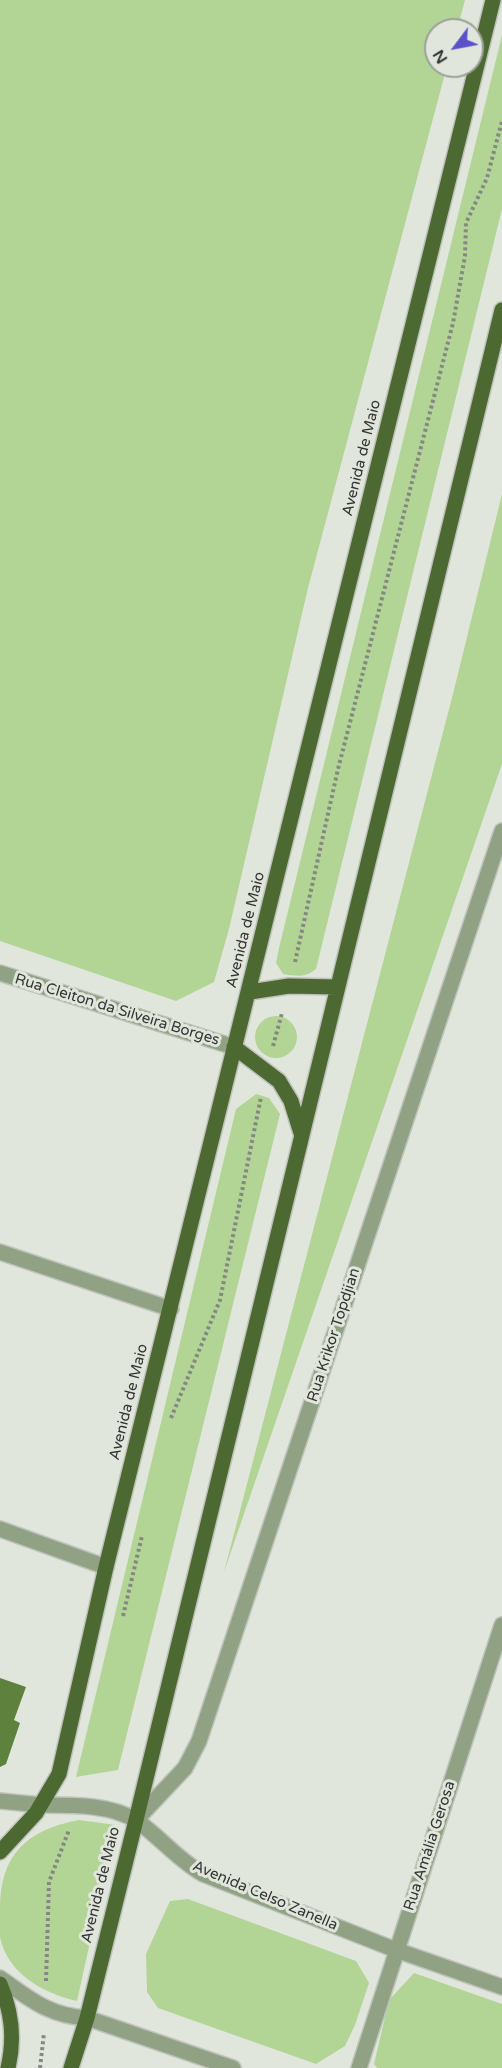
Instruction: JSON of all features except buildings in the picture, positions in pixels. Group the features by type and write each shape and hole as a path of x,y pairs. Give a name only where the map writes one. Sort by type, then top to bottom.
{"main road":[{"name":"Avenida de Maio","path":"0,1852 41,1805 58,1774 106,1567 493,0"},
{"name":"Avenida de Maio","path":"71,2068 87,2018 136,1820 502,310"},
{"path":"249,992 289,986 337,987"},
{"path":"234,1047 279,1081 291,1101 301,1135"},
{"path":"0,1984 10,2007 13,2048 8,2068"}],"street":[{"name":"Rua Krikor Topdjian","path":"136,1820 184,1768 199,1741 502,831"},
{"name":"Rua Cleiton da Silveira Borges","path":"0,974 234,1047"},
{"path":"0,1252 171,1309"},
{"path":"0,1529 106,1567"},
{"name":"Rua Amália Gerosa","path":"359,2068 502,1625"},
{"name":"Avenida Celso Zanella","path":"0,1801 93,1808 115,1812 136,1820 188,1865 203,1874 396,1950 502,1987"},
{"path":"0,1978 46,2010 69,2017 87,2018 233,2068"}],"green space":[{"path":"0,0 465,0 460,18 424,18 424,78 444,78 308,588 229,929 214,982 176,1001 0,941"},
{"path":"502,35 502,209 316,969 304,975 283,974 276,963 279,948"},
{"path":"502,494 502,764 224,1572 454,690"},
{"path":"276,1016 291,1022 297,1037 291,1052 276,1058 261,1052 255,1037 261,1022"},
{"path":"256,1094 269,1098 280,1114 118,1770 76,1777 236,1109"},
{"path":"79,1820 116,1825 77,2001 40,1987 29,1980 10,1961 0,1937 0,1909 5,1874 20,1848 31,1838 44,1831 60,1824"},
{"path":"188,1899 356,1961 369,1983 355,2025 345,2046 316,2064 158,2008 147,1992 146,1954 170,1901"},
{"path":"414,1973 502,2004 502,2068 377,2068 374,2064 389,2000"}]}
